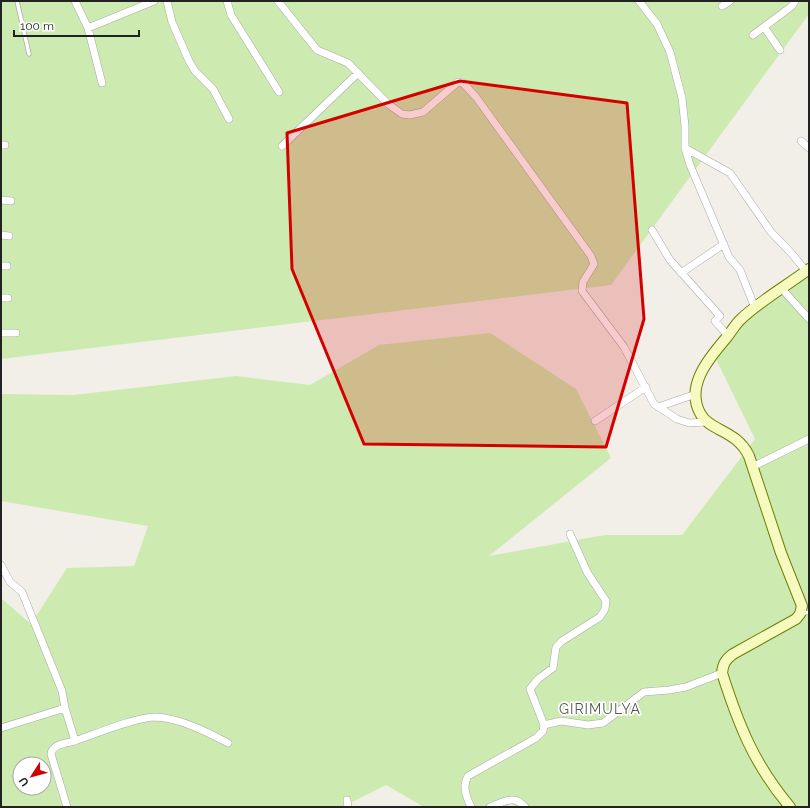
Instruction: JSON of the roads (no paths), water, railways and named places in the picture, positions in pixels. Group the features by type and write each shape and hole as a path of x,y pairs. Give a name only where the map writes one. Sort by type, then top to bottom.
{"street":[{"path":"75,1 88,28 102,83"},
{"path":"88,28 154,1"},
{"path":"167,1 172,22 189,61 195,71 213,89 229,119"},
{"path":"227,1 231,15 279,92"},
{"path":"278,1 317,50 342,60 358,73 394,109 410,115 424,112 458,82 463,83 591,256 594,264 583,282 582,291 624,347 658,407 677,420 689,423 707,422"},
{"path":"639,1 657,24 670,52 682,98 685,126 685,148 690,165 729,257 740,270 755,308"},
{"path":"722,6 730,1"},
{"path":"753,35 792,6 795,1"},
{"path":"764,27 780,50"},
{"path":"282,146 358,73"},
{"path":"800,141 809,148"},
{"path":"685,148 730,174 770,232 808,270 755,308 740,321 703,366 696,394 700,414 707,422 738,439 744,445 781,553 805,613 728,658 724,663 722,674 735,715 750,748 769,781 790,807"},
{"path":"1,200 11,201"},
{"path":"652,230 670,260 720,316 715,321 728,336"},
{"path":"1,235 9,236"},
{"path":"681,273 724,244"},
{"path":"782,289 809,319"},
{"path":"1,332 16,333"},
{"path":"595,421 646,388"},
{"path":"658,407 696,394"},
{"path":"752,467 809,439"},
{"path":"470,807 464,782 468,776 536,738 544,730 544,725 530,689 538,679 553,668 556,647 562,640 600,616 605,609 606,601 587,572 570,534"},
{"path":"1,565 7,579 19,588 25,597 62,691 65,708 75,741"},
{"path":"544,725 561,721 588,725 603,723 644,692 686,687 700,680 722,674"},
{"path":"1,728 65,708"},
{"path":"67,807 51,751 56,746 117,726 155,717 192,726 228,743"},
{"path":"490,807 515,799 520,801 525,807"}],"lane":[{"path":"17,1 29,54"}],"district":[{"name":"GIRIMULYA","path":"600,709"}]}
